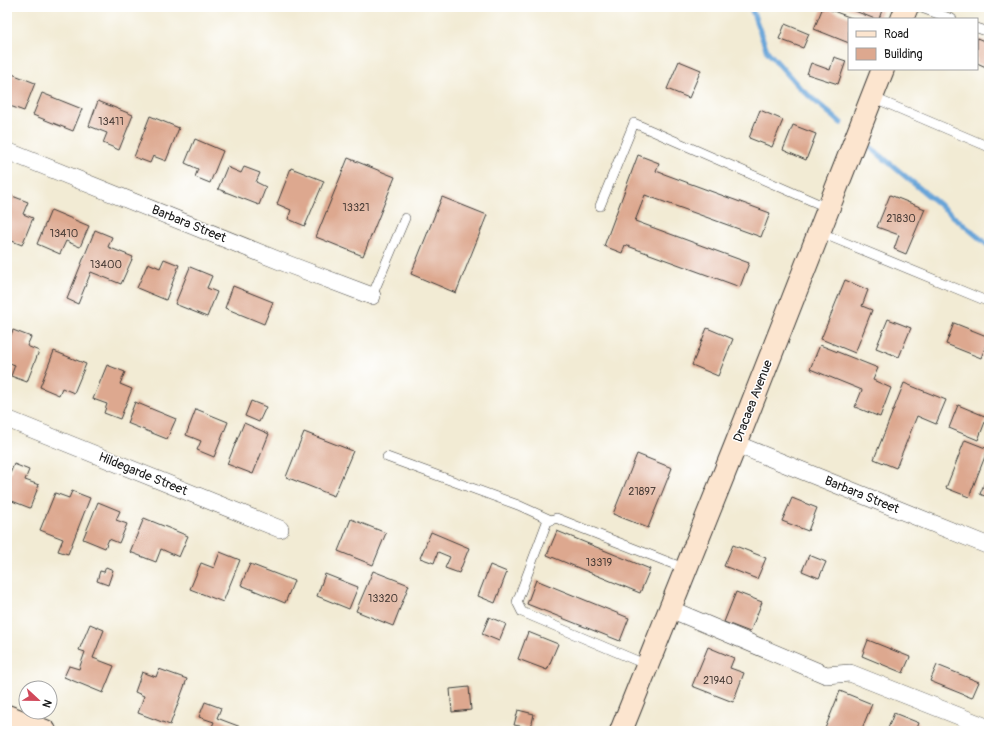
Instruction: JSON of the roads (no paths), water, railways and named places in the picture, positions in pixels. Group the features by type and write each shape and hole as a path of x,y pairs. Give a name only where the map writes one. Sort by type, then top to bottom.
{"street":[{"path":"902,18 907,7"},
{"name":"Dracaea Avenue","path":"621,731 736,444 883,70"},
{"name":"Barbara Street","path":"7,151 290,265 372,296"},
{"name":"Hildegarde Street","path":"7,419 280,528"},
{"name":"Barbara Street","path":"736,444 989,546"},
{"path":"670,609 826,675 850,673 989,728"},
{"path":"7,716 45,731"}],"lane":[{"path":"919,7 949,18"},
{"path":"978,28 989,32"},
{"path":"872,97 989,147"},
{"path":"600,206 634,123 828,208"},
{"path":"372,296 405,218"},
{"path":"819,232 989,302"},
{"path":"387,457 518,505 551,520"},
{"path":"647,665 522,612 517,602 547,522 556,518 686,568"}],"waterway":[{"path":"751,7 767,51 800,88 841,123"},
{"path":"869,146 989,246"}]}
